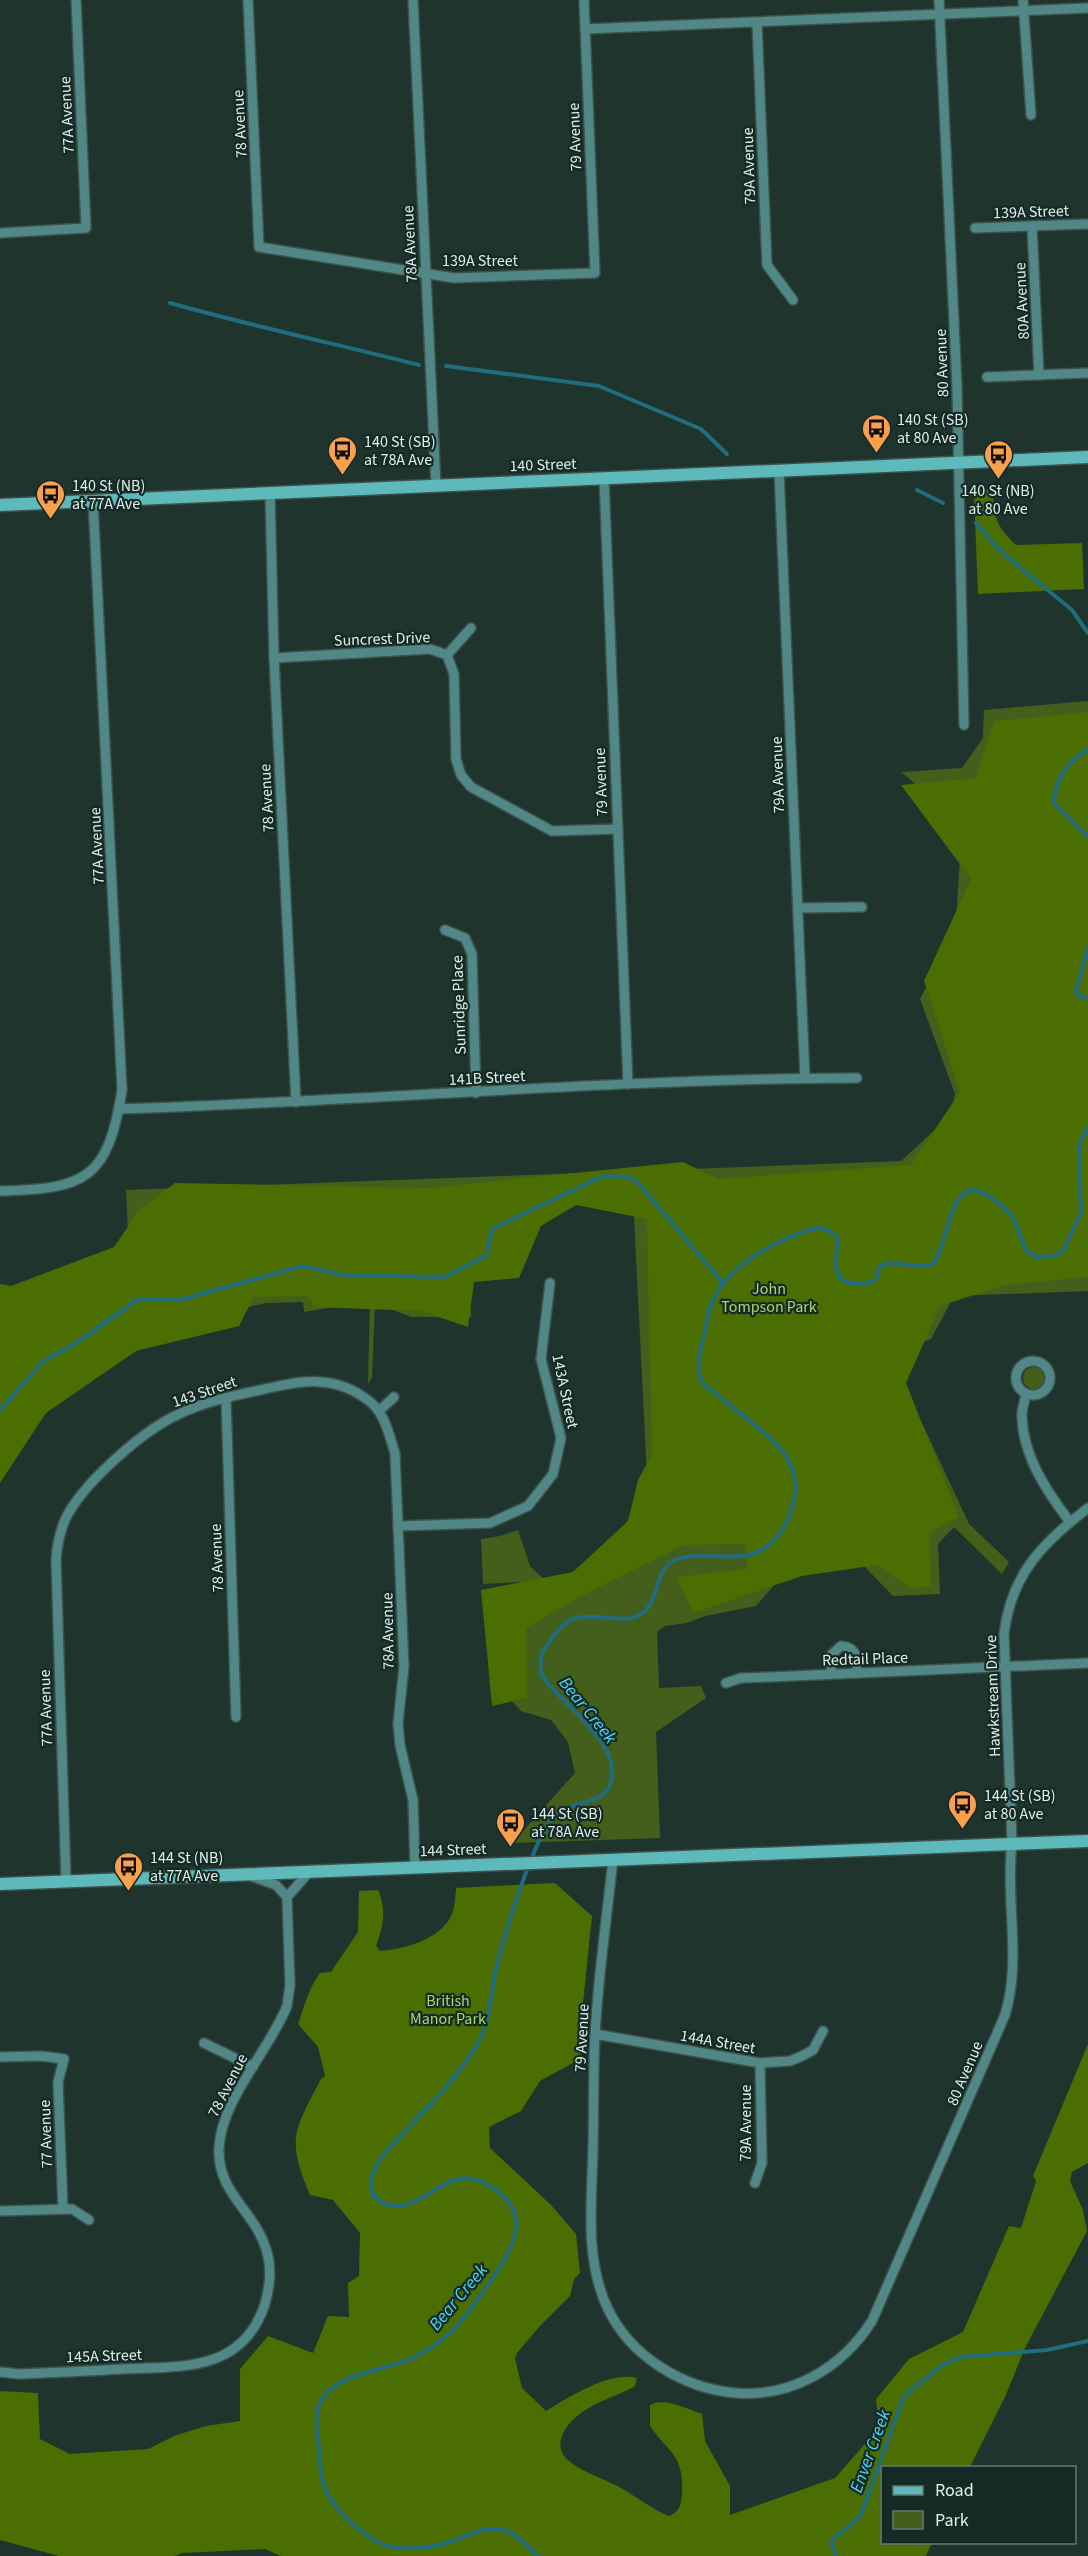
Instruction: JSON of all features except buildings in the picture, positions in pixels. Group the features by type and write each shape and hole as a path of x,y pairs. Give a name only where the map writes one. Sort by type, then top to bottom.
{"main road":[{"name":"140 Street","path":"0,504 1088,457"},
{"name":"144 Street","path":"0,1884 1088,1841"}],"street":[{"name":"77A Avenue","path":"0,233 86,228 76,0"},
{"name":"78 Avenue","path":"248,0 260,247"},
{"name":"78A Avenue","path":"413,0 436,486"},
{"name":"79 Avenue","path":"584,0 595,273"},
{"name":"80 Avenue","path":"939,0 957,387 964,724"},
{"path":"1023,0 1031,115"},
{"path":"585,29 1088,8"},
{"name":"79A Avenue","path":"757,23 768,265 794,300"},
{"name":"139A Street","path":"975,228 1088,224"},
{"name":"80A Avenue","path":"1032,226 1039,375"},
{"name":"139A Street","path":"260,247 454,278 595,273"},
{"path":"987,377 1088,373"},
{"name":"79A Avenue","path":"779,471 805,1078"},
{"name":"79 Avenue","path":"604,478 628,1084"},
{"name":"78 Avenue","path":"270,493 274,658 296,1102"},
{"name":"77A Avenue","path":"0,1191 52,1188 83,1179 93,1172 104,1157 111,1140 122,1090 93,500"},
{"path":"447,655 471,628"},
{"name":"Suncrest Drive","path":"274,658 430,649 447,655 454,674 456,759 461,775 471,787 552,831 617,829"},
{"path":"798,908 862,907"},
{"name":"Sunridge Place","path":"445,930 465,938 472,954 476,1093"},
{"name":"141B Street","path":"119,1109 628,1084 857,1078"},
{"name":"143A Street","path":"398,1526 490,1523 528,1506 553,1473 561,1438 541,1359 550,1283"},
{"name":"143 Street","path":"59,1534 74,1504 104,1471 141,1437 177,1414 226,1398 312,1380 337,1384 368,1400"},
{"path":"1026,1394 1021,1416 1030,1457 1053,1499 1070,1522"},
{"path":"379,1411 394,1397"},
{"name":"78 Avenue","path":"226,1398 236,1717"},
{"name":"78A Avenue","path":"368,1400 379,1411 395,1453 404,1667 398,1733 411,1790 415,1867"},
{"name":"Hawkstream Drive","path":"1012,1843 1004,1635 1007,1612 1017,1582 1043,1545 1088,1508"},
{"name":"77A Avenue","path":"59,1534 56,1560 66,1881"},
{"path":"831,1674 832,1654 841,1646 850,1647 856,1654 857,1673"},
{"name":"Redtail Place","path":"726,1683 741,1678 1088,1664"},
{"name":"80 Avenue","path":"591,2220 594,2267 609,2310 629,2338 653,2362 681,2379 705,2388 739,2393 762,2393 786,2388 813,2377 850,2351 866,2330 881,2303 1007,2007 1014,1964 1010,1862 1012,1843"},
{"name":"79 Avenue","path":"591,2220 595,2034 614,1859"},
{"path":"243,1874 276,1885 287,1897 310,1871"},
{"name":"78 Avenue","path":"208,2362 231,2351 246,2338 261,2315 269,2283 267,2253 263,2239 229,2190 219,2158 219,2140 224,2123 285,2011 289,1996 287,1897"},
{"name":"144A Street","path":"595,2034 760,2063 790,2061 802,2056 813,2050 823,2031"},
{"path":"204,2043 253,2067"},
{"name":"77 Avenue","path":"0,2057 41,2056 64,2059 58,2082 63,2209"},
{"name":"79A Avenue","path":"755,2183 762,2163 760,2063"},
{"path":"0,2211 72,2209 89,2220"},
{"name":"145A Street","path":"0,2372 18,2374 172,2368 208,2362"}],"green space":[{"path":"979,489 993,489 997,520 1016,545 1082,543 1084,589 978,594 974,495"},
{"name":"John Tompson Park","path":"1088,701 1088,1291 954,1296 931,1339 884,1357 892,1385 922,1423 969,1524 1009,1562 1002,1574 954,1527 938,1544 940,1594 893,1596 864,1566 782,1576 756,1606 665,1626 657,1632 659,1688 701,1686 706,1698 656,1732 660,1838 515,1843 515,1840 575,1773 568,1742 551,1720 521,1711 510,1699 501,1672 539,1581 483,1584 481,1539 518,1530 530,1566 546,1581 569,1580 649,1516 633,1198 569,1200 470,1279 471,1317 411,1317 375,1303 372,1377 368,1384 370,1301 304,1312 303,1302 266,1303 218,1314 129,1251 126,1190 901,1161 949,1117 955,1094 920,999 955,933 960,859 931,797 901,772 962,768 983,738 984,710"},
{"name":"John Tompson Park","path":"1088,712 1088,1277 1005,1285 940,1306 906,1383 959,1517 929,1532 931,1586 912,1589 877,1565 802,1576 693,1613 677,1577 748,1569 744,1544 684,1545 587,1593 526,1628 527,1698 492,1706 481,1590 573,1572 628,1521 638,1480 652,1454 647,1219 576,1205 541,1226 519,1278 474,1282 468,1327 421,1311 314,1307 307,1296 254,1297 239,1326 136,1351 46,1413 0,1483 0,1284 11,1286 114,1247 140,1209 175,1183 428,1188 683,1162 718,1179 911,1165 960,1092 924,981 971,879 901,785 976,778 994,721"},
{"path":"1034,1367 1042,1370 1045,1378 1042,1386 1034,1389 1026,1386 1023,1378 1026,1370"},
{"name":"British Manor Park","path":"555,1883 592,1916 581,2023 580,2059 540,2081 521,2111 489,2127 490,2148 551,2205 576,2234 580,2273 574,2279 570,2296 540,2326 515,2358 522,2388 546,2411 602,2382 614,2378 637,2378 635,2386 580,2413 563,2434 561,2448 566,2458 579,2468 621,2488 669,2516 676,2512 682,2497 681,2470 674,2455 650,2426 650,2405 656,2403 676,2405 702,2414 705,2441 730,2486 730,2515 835,2478 879,2428 876,2399 909,2359 963,2332 1009,2226 1021,2228 1036,2181 1033,2176 1088,2044 1088,2163 1072,2172 1070,2181 1083,2210 1087,2231 1025,2348 1005,2397 970,2466 881,2466 881,2544 932,2544 926,2556 281,2556 265,2549 182,2553 175,2556 59,2556 0,2540 0,2391 38,2393 40,2439 70,2454 148,2449 174,2436 206,2426 240,2421 240,2369 268,2336 313,2353 328,2316 349,2317 348,2283 359,2276 360,2233 333,2200 310,2195 302,2176 296,2135 305,2111 321,2079 325,2076 318,2047 298,2024 312,1985 320,1973 331,1972 358,1932 359,1891 378,1890 381,1897 383,1918 376,1946 380,1951 418,1943 436,1933 449,1920 456,1888"}],"waterway":[{"path":"170,303 419,365"},
{"path":"446,366 599,386 701,429 727,454"},
{"path":"917,490 943,503"},
{"path":"976,523 999,550 1072,610 1088,633"},
{"name":"Bear Creek","path":"1088,749 1074,759 1064,771 1057,785 1054,803 1088,837"},
{"name":"Bear Creek","path":"1088,947 1076,992 1079,996 1088,998"},
{"name":"Bear Creek","path":"531,1860 552,1820 570,1807 603,1795 611,1780 612,1768 603,1744 542,1675 540,1663 542,1655 553,1637 566,1623 579,1617 626,1619 639,1615 651,1603 659,1579 668,1565 675,1560 692,1556 734,1557 752,1554 775,1540 789,1517 795,1486 790,1462 763,1432 704,1385 699,1374 699,1357 709,1312 723,1284 746,1262 774,1244 817,1228 826,1229 838,1238 837,1272 844,1280 854,1284 876,1280 879,1268 886,1263 924,1266 933,1264 957,1202 965,1193 974,1190 987,1195 1009,1213 1016,1224 1026,1251 1037,1257 1056,1256 1064,1249 1081,1213 1079,1150 1088,1127"},
{"path":"0,1410 44,1361 76,1343 137,1300 179,1300 303,1266 342,1275 444,1277 486,1256 492,1229 603,1176 630,1177 639,1184 723,1283"},
{"name":"Bear Creek","path":"528,1867 502,1946 487,2017 479,2041 447,2086 384,2154 376,2166 371,2184 373,2195 378,2200 388,2205 399,2206 409,2204 448,2182 458,2179 468,2178 489,2185 507,2200 513,2210 516,2220 513,2241 483,2292 461,2321 445,2337 411,2359 359,2375 335,2386 319,2405 317,2422 320,2469 329,2496 348,2520 374,2540 392,2547 421,2548 444,2544 485,2530 499,2529 515,2535 538,2556"},
{"name":"Enver Creek","path":"836,2556 831,2541 860,2517 904,2396 941,2366 960,2357 1047,2350 1088,2341"}],"place":[{"name":"140 St (SB) at 80 Ave","path":"876,454"},
{"name":"140 St (SB) at 78A Ave","path":"343,476"},
{"name":"140 St (NB) at 80 Ave","path":"998,480"},
{"name":"140 St (NB) at 77A Ave","path":"51,520"},
{"name":"144 St (SB) at 80 Ave","path":"963,1830"},
{"name":"144 St (SB) at 78A Ave","path":"510,1848"},
{"name":"144 St (NB) at 77A Ave","path":"129,1892"}]}
